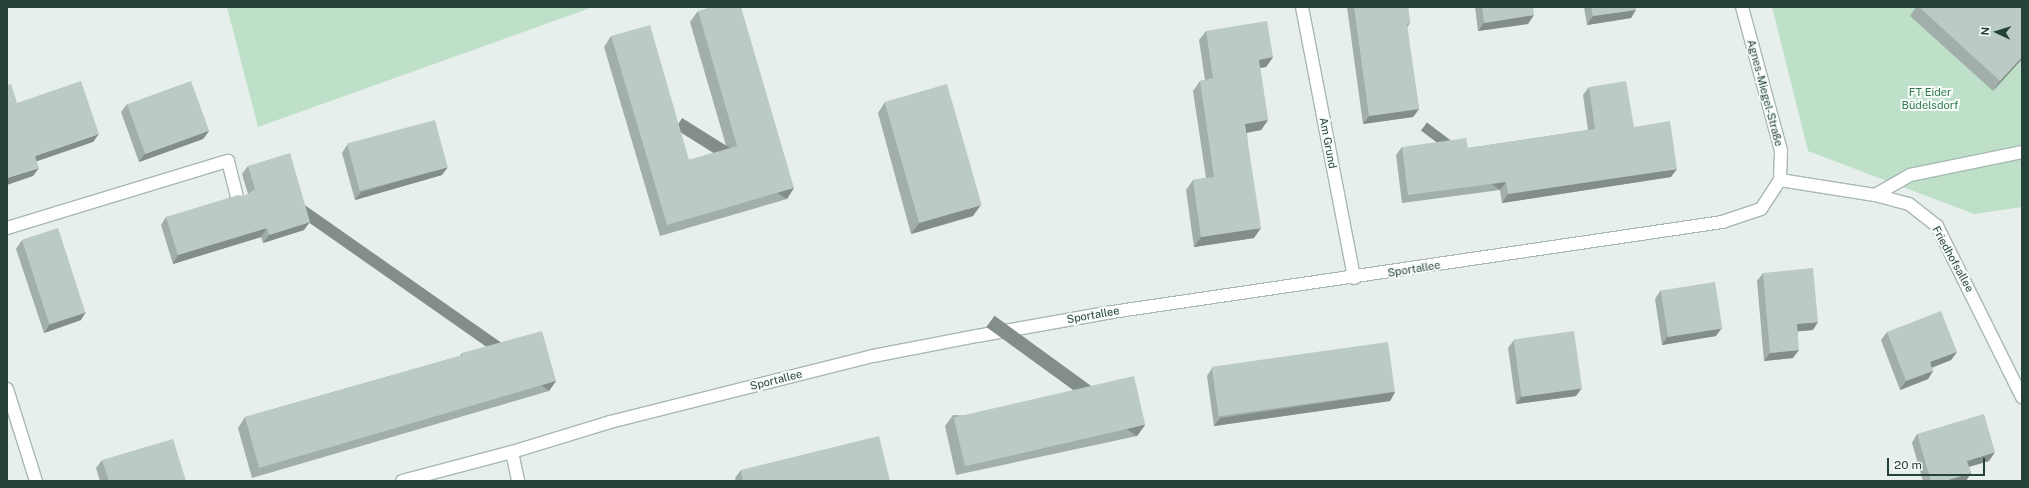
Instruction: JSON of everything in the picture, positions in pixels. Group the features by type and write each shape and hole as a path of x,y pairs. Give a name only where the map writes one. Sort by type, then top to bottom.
{"street":[{"name":"Am Grund","path":"1302,7 1354,278"},
{"name":"Agnes-Miegel-Straße","path":"1742,7 1781,151 1780,180"},
{"path":"1875,195 1910,175 2022,152"},
{"path":"7,228 228,161 237,198"},
{"name":"Sportallee","path":"402,481 512,452 610,422 873,356 1112,312 1354,278 1722,222 1761,208 1780,180"},
{"name":"Friedhofsallee","path":"1780,180 1875,195 1909,204 1937,226 2022,397"},
{"path":"7,389 36,481"},
{"path":"512,452 518,481"}],"green space":[{"path":"227,7 593,7 258,127"},
{"name":"FT Eider Büdelsdorf","path":"1772,7 2022,7 2022,207 1974,214 1808,151"}],"building":[{"path":"711,7 741,7 794,188 667,225 611,36 650,25 689,160 737,146 698,11"},
{"path":"1354,7 1408,7 1410,23 1407,24 1419,109 1369,116"},
{"path":"1482,7 1533,7 1534,15 1484,23"},
{"path":"1591,7 1636,7 1636,10 1593,16"},
{"path":"1919,7 2022,7 2022,57 2000,81"},
{"path":"1267,21 1273,57 1259,60 1268,120 1245,124 1261,228 1201,237 1193,180 1214,177 1200,81 1213,78 1206,31"},
{"path":"81,81 99,134 35,156 39,168 7,178 7,85 11,84 17,103"},
{"path":"191,81 209,131 145,154 127,104"},
{"path":"1626,81 1634,127 1670,121 1677,169 1508,194 1506,182 1408,195 1402,147 1466,138 1468,148 1595,129 1589,87"},
{"path":"947,84 982,205 919,223 885,102"},
{"path":"435,120 448,167 360,191 347,144"},
{"path":"290,153 310,222 269,235 267,228 178,255 166,217 238,195 245,196 255,189 248,166"},
{"path":"58,228 86,313 49,324 22,240"},
{"path":"1813,268 1818,322 1797,324 1799,350 1770,353 1763,273"},
{"path":"1715,282 1722,328 1668,337 1661,291"},
{"path":"1941,311 1957,352 1930,362 1933,371 1906,381 1887,332"},
{"path":"542,331 556,381 259,468 245,417"},
{"path":"1574,331 1582,388 1522,397 1514,339"},
{"path":"1388,342 1395,392 1219,416 1212,367"},
{"path":"1134,376 1145,425 965,466 954,418"},
{"path":"1984,414 1995,452 1967,461 1971,473 1945,481 1931,481 1917,434"},
{"path":"879,436 890,481 743,481 741,470"},
{"path":"173,439 186,481 109,481 102,460"}]}
